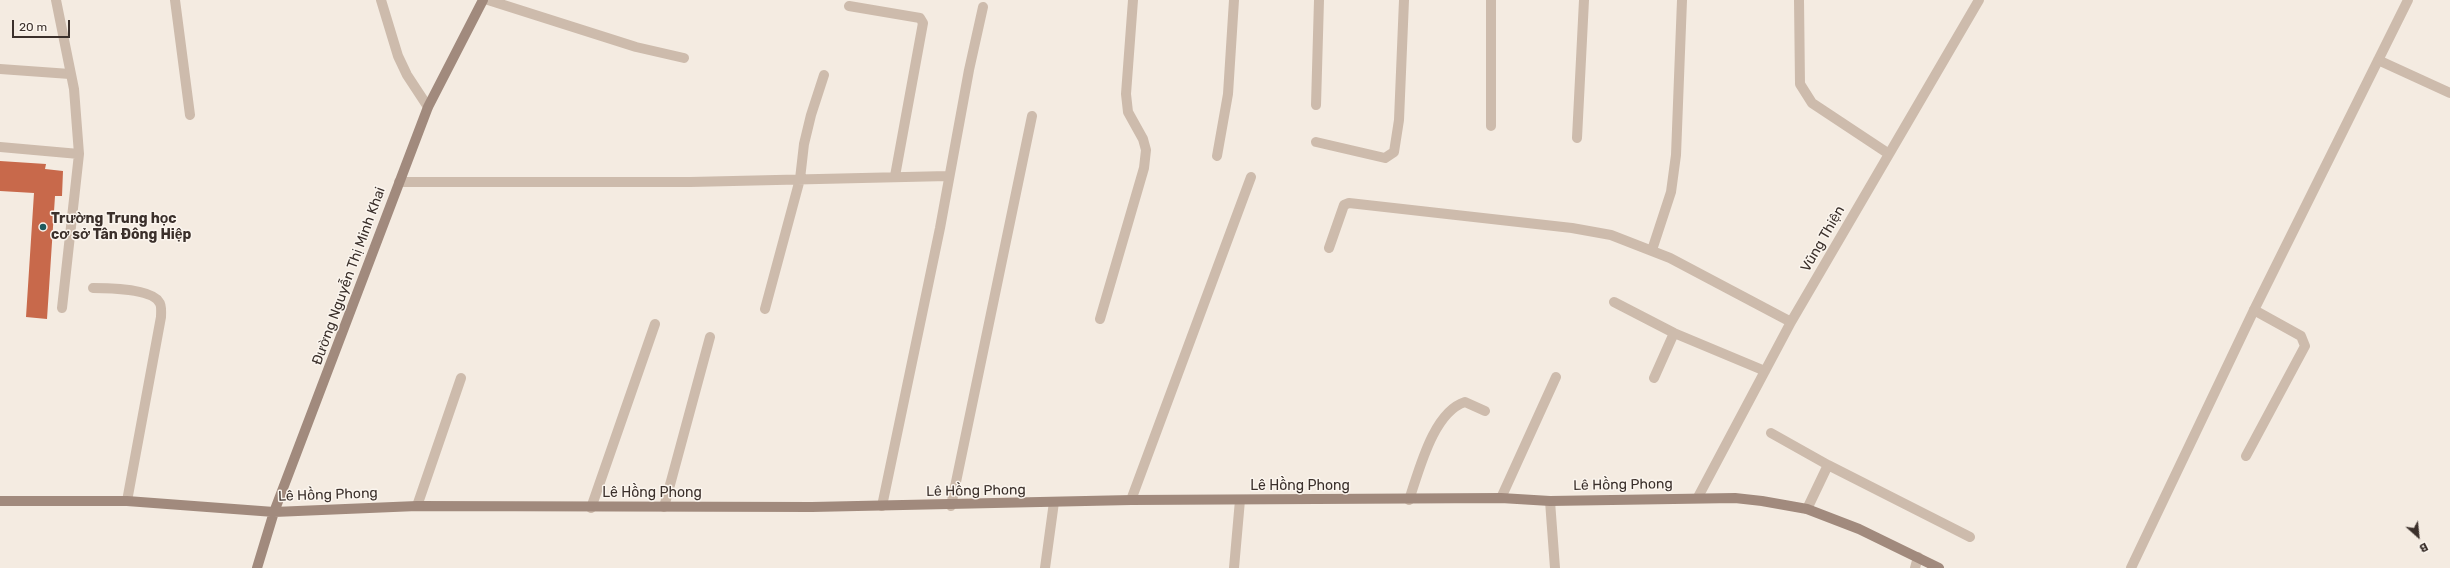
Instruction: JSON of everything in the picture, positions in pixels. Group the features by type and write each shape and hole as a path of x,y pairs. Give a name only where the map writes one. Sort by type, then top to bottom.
{"main road":[{"name":"Đường Nguyễn Thị Minh Khai","path":"257,568 274,512 428,107 483,0"},
{"name":"Lê Hồng Phong","path":"0,501 127,501 274,512 417,506 591,508 952,506 1131,500 1409,500 1501,498 1550,501 1698,497 1735,498 1806,509 1859,529 1939,568"}],"street":[{"path":"56,0 70,74 79,154 62,308"},
{"path":"174,0 190,115"},
{"path":"382,0 398,56 407,75 428,107"},
{"path":"488,0 636,47 684,58"},
{"path":"1100,319 1144,168 1146,150 1143,139 1128,112 1126,94 1133,0"},
{"path":"1217,156 1228,94 1234,0"},
{"path":"1316,105 1319,0"},
{"path":"1316,142 1385,158 1394,152 1399,120 1404,0"},
{"path":"1491,0 1491,126"},
{"path":"1577,138 1584,0"},
{"path":"1652,250 1671,192 1676,155 1682,0"},
{"path":"1799,0 1800,84 1804,92 1812,103 1889,154"},
{"name":"Vũng Thiện","path":"1698,497 1791,322 1979,0"},
{"path":"2132,568 2254,310 2408,0"},
{"path":"850,6 910,14 920,18 923,23 895,176"},
{"path":"882,506 940,228 948,176 983,7"},
{"path":"2378,60 2450,93"},
{"path":"0,69 70,74"},
{"path":"764,309 800,179 804,144 824,75"},
{"path":"952,506 1032,116"},
{"path":"0,147 79,154"},
{"path":"399,182 690,182 895,176 948,176"},
{"path":"1131,500 1251,177"},
{"path":"1329,248 1344,205 1349,203 1572,228 1611,235 1652,250 1791,322"},
{"path":"93,288 125,289 155,297 160,303 161,317 127,501"},
{"path":"1614,302 1674,333 1765,371"},
{"path":"2246,456 2305,346 2301,336 2254,310"},
{"path":"591,508 655,324"},
{"path":"1654,378 1674,333"},
{"path":"664,507 710,338"},
{"path":"1501,498 1556,377"},
{"path":"417,506 461,378"},
{"path":"1409,500 1429,445 1448,411 1465,402 1485,411"},
{"path":"1771,433 1828,465 1970,538"},
{"path":"1806,509 1828,465"},
{"path":"1234,568 1240,500"},
{"path":"1550,501 1555,568"},
{"path":"1045,568 1054,502"},
{"path":"1915,568 1918,557"}],"building":[{"path":"0,161 46,164 45,169 63,171 62,196 55,196 47,319 26,317 34,193 0,191"}],"place":[{"name":"Trường Trung học cơ sở Tân Đông Hiệp","path":"43,227"}]}
